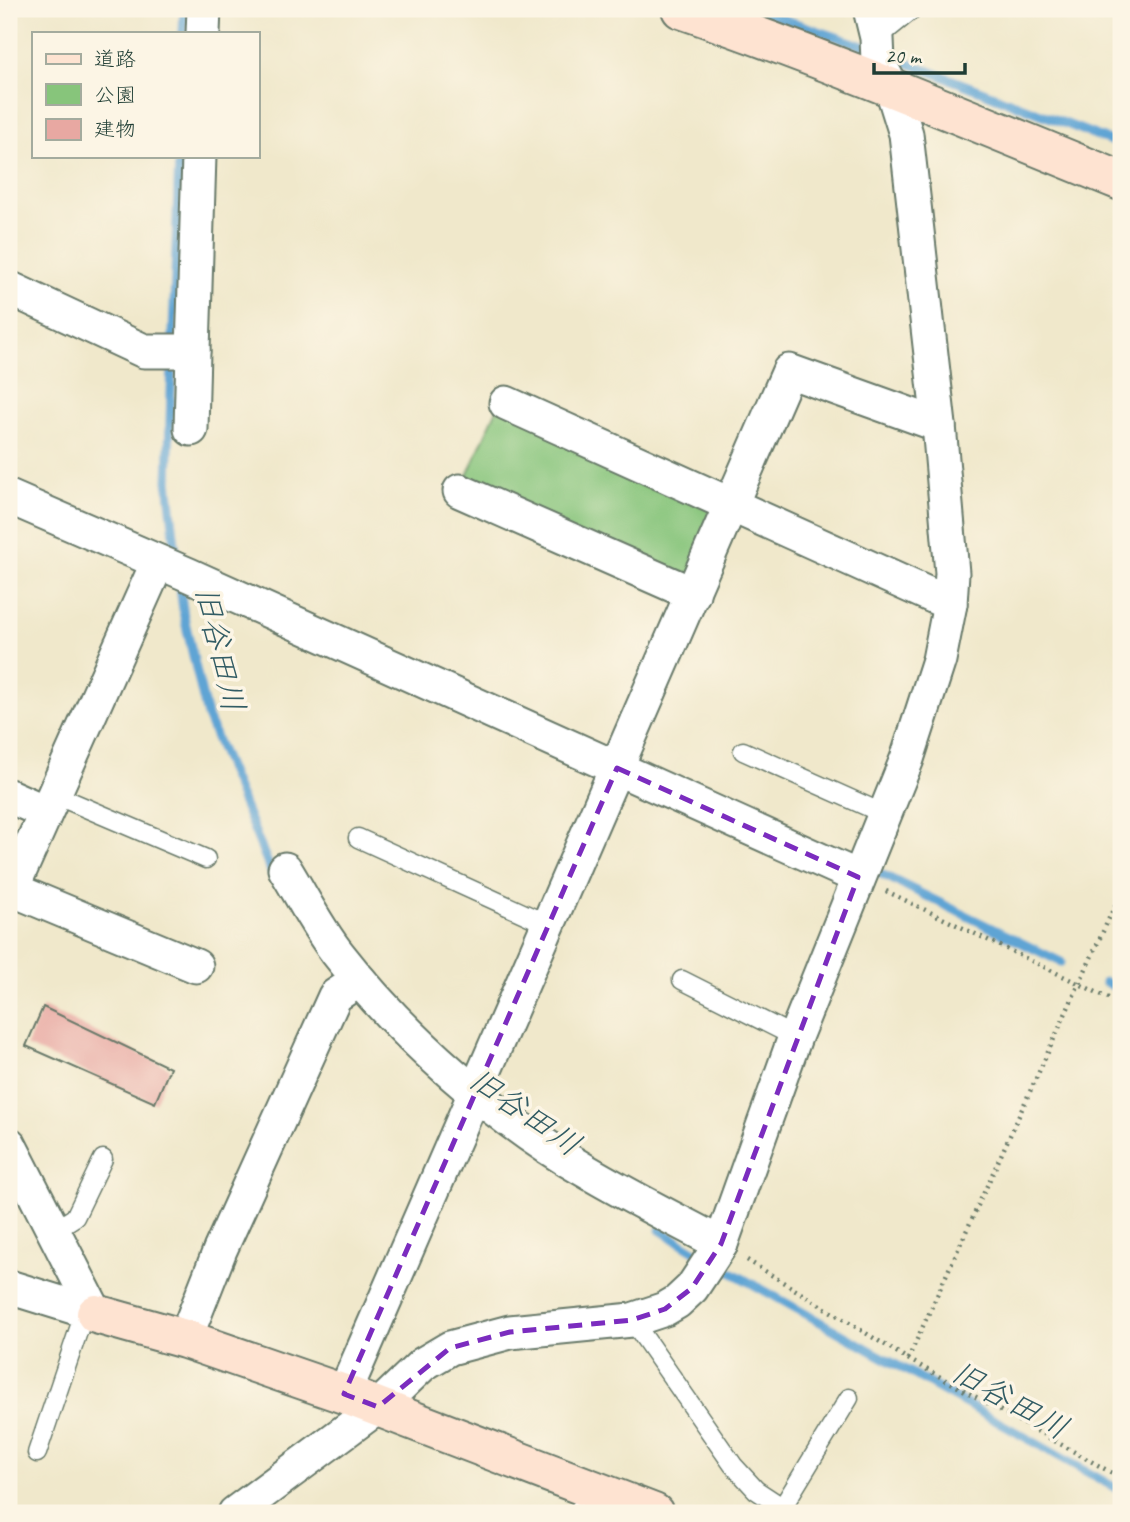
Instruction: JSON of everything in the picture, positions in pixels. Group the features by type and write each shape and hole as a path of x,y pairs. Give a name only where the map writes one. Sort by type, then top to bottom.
{"street":[{"path":"204,9 204,32"},
{"path":"681,9 780,43 891,86 1121,181"},
{"path":"235,1513 361,1400 450,1348 510,1332 632,1320 665,1309 677,1302 706,1269 721,1244 795,1037 906,759 939,660 950,604 952,573 939,425 906,134 891,86 878,61 874,23"},
{"path":"191,429 199,158"},
{"path":"9,288 144,351 193,351"},
{"path":"361,1400 475,1093 789,371 939,425"},
{"path":"506,403 950,604"},
{"path":"460,491 693,594"},
{"path":"9,497 189,575 858,877"},
{"path":"158,562 10,892 196,966"},
{"path":"9,796 49,803"},
{"path":"285,869 337,953 359,980 412,1036 475,1093 584,1170 721,1244"},
{"path":"185,1339 220,1250 335,996 359,980"},
{"path":"9,1144 90,1312"},
{"path":"9,1287 185,1339 361,1400 585,1502 654,1513"}],"lane":[{"path":"874,23 913,9"},
{"path":"743,751 884,814"},
{"path":"49,803 206,859"},
{"path":"358,838 549,925"},
{"path":"682,980 795,1037"},
{"path":"53,1231 75,1217 103,1159"},
{"path":"37,1453 90,1312"},
{"path":"632,1320 733,1465 756,1490 787,1511 849,1398"}],"path":[{"path":"858,877 1121,1004"},
{"path":"908,1359 1121,892"},
{"path":"721,1244 908,1359 1121,1478"}],"highlighted area":[{"path":"617,768 858,877 721,1244 692,1288 665,1309 632,1320 510,1332 450,1348 378,1407 344,1394"}],"green space":[{"path":"501,400 731,507 693,594 460,491"}],"building":[{"path":"43,1007 170,1068 155,1103 26,1046"}],"waterway":[{"path":"183,32 184,9"},
{"path":"754,9 872,49"},
{"path":"885,54 1121,145"},
{"path":"177,563 168,481 179,158"},
{"name":"旧谷田川","path":"179,580 184,617 207,716 273,876"},
{"path":"869,868 1061,962"},
{"path":"1105,982 1121,990"},
{"name":"旧谷田川","path":"660,1230 704,1257"},
{"name":"旧谷田川","path":"717,1264 1121,1491"}]}
